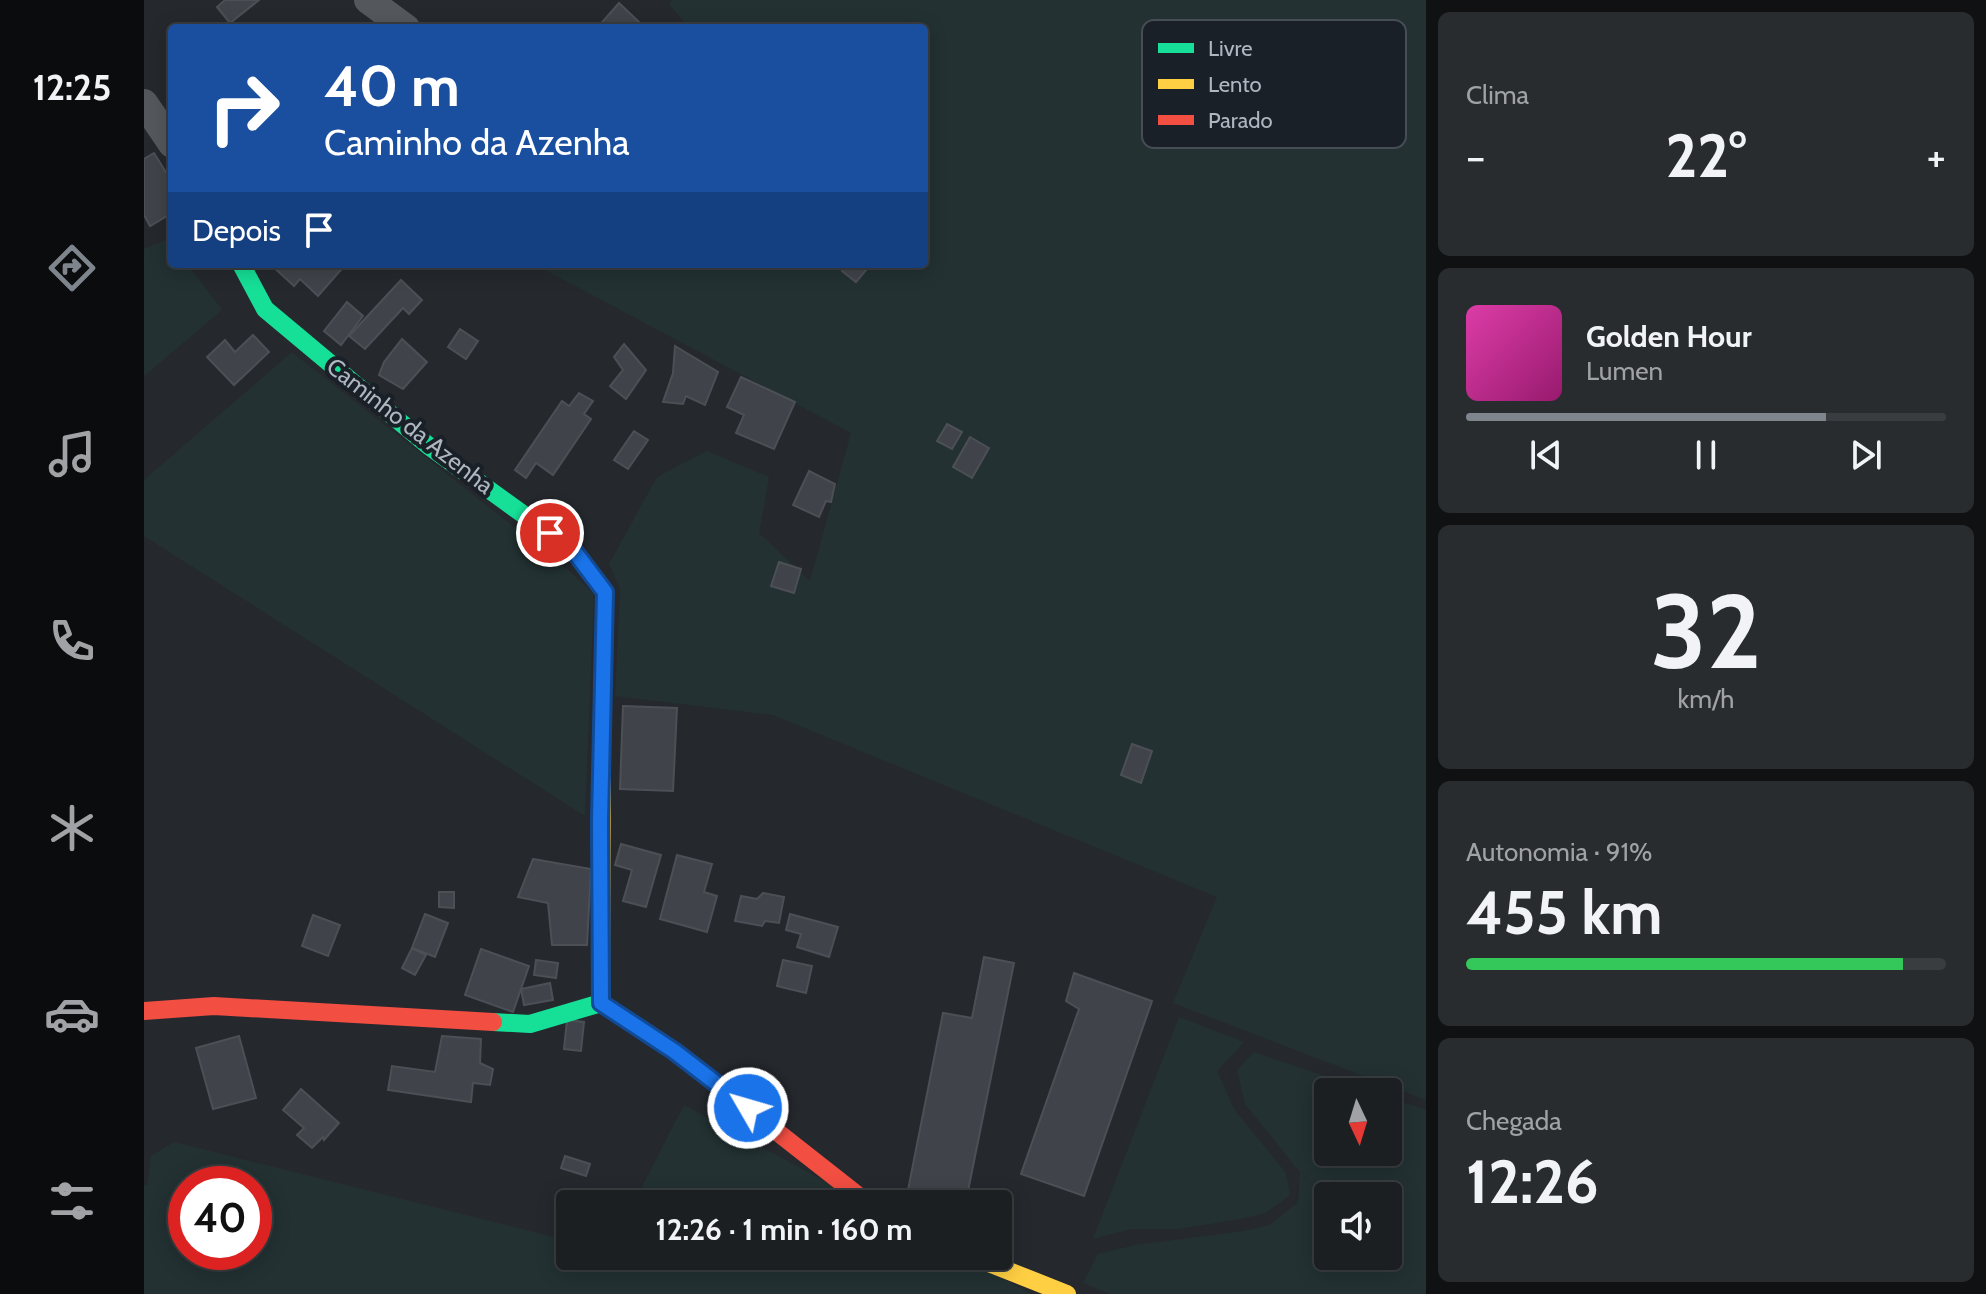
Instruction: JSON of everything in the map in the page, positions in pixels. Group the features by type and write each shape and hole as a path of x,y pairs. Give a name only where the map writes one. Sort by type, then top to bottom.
{"street":[{"path":"368,0 401,24"},
{"path":"144,103 168,138"},
{"name":"Caminho da Azenha","path":"243,268 265,309 430,447 574,551 605,592 600,821 601,1003"},
{"path":"144,1011 214,1006 530,1024 601,1003 674,1051 851,1190"},
{"path":"1006,1270 1067,1294"}],"shaded area":[{"path":"673,0 1426,0 1426,1100 1402,1091 1402,1078 1369,1078 1173,1003 1217,897 773,715 615,696 620,589 609,564 657,477 707,451 769,477 759,533 810,581 851,433 542,268 928,268 928,24 686,24 669,4"},
{"path":"168,239 168,268 190,268 222,310 144,376 144,249"},
{"path":"292,352 566,568 594,594 585,816 144,536 144,480"},
{"path":"1179,1017 1244,1042 1217,1071 1234,1109 1286,1173 1290,1195 1266,1213 1241,1219 1177,1229 1131,1229 1093,1239"},
{"path":"1254,1052 1331,1078 1314,1078 1314,1166 1402,1166 1402,1102 1426,1110 1426,1294 1110,1294 1083,1283 1098,1254 1135,1245 1270,1225 1298,1202 1300,1172 1245,1104 1237,1070"},
{"path":"684,1105 841,1190 640,1190"},
{"path":"174,1142 270,1166 168,1166 168,1270 272,1270 272,1166 556,1238 556,1270 987,1270 1031,1294 144,1294 144,1186 147,1185 151,1156"}],"building":[{"path":"225,0 259,0 230,23 217,7"},
{"path":"619,3 639,22 637,24 601,24"},
{"path":"154,153 168,176 168,215 150,226 144,215 144,159"},
{"path":"274,268 342,268 318,296 300,279 294,286"},
{"path":"845,268 868,268 856,282 842,271"},
{"path":"401,280 422,300 409,314 403,308 365,349 349,336"},
{"path":"347,302 363,316 341,345 324,331"},
{"path":"460,329 478,341 466,359 448,347"},
{"path":"253,335 269,352 234,385 207,357 225,340 235,352"},
{"path":"402,339 427,362 403,389 379,375 384,362"},
{"path":"624,344 646,370 626,399 610,386 623,370 614,357"},
{"path":"675,346 718,372 705,405 686,396 683,404 663,402 673,373"},
{"path":"741,377 795,402 774,449 736,433 744,415 727,407"},
{"path":"579,393 593,401 584,414 591,419 553,475 536,463 526,478 515,470 562,401 569,406"},
{"path":"947,424 962,432 952,449 937,441"},
{"path":"634,431 648,440 628,469 614,460"},
{"path":"970,437 989,448 972,478 953,467"},
{"path":"809,471 835,484 831,502 826,501 819,517 793,505"},
{"path":"779,562 801,569 794,593 771,586"},
{"path":"623,706 677,708 673,791 620,789"},
{"path":"1132,744 1152,751 1141,783 1121,775"},
{"path":"621,844 661,855 646,907 623,901 632,870 615,865"},
{"path":"677,855 712,864 704,892 717,896 707,932 660,919"},
{"path":"533,859 591,869 587,945 552,945 548,903 518,897"},
{"path":"439,892 454,892 454,908 439,907"},
{"path":"763,893 784,897 779,923 765,921 762,926 735,921 741,896 757,899"},
{"path":"425,914 448,923 435,957 412,948"},
{"path":"790,914 838,927 829,957 797,947 801,934 786,930"},
{"path":"313,915 340,925 328,956 302,946"},
{"path":"412,948 426,955 415,975 402,968"},
{"path":"481,949 529,966 513,1012 465,995"},
{"path":"984,957 1014,963 968,1190 908,1190 943,1013 972,1018"},
{"path":"536,960 558,963 556,978 534,975"},
{"path":"783,960 812,966 806,993 777,986"},
{"path":"1074,973 1152,1001 1084,1196 1021,1174 1079,1009 1066,1001"},
{"path":"550,983 553,1000 524,1005 521,989"},
{"path":"567,1020 584,1022 581,1051 564,1049"},
{"path":"239,1036 256,1098 213,1109 196,1048"},
{"path":"442,1036 481,1039 480,1063 493,1069 490,1085 473,1083 471,1102 388,1090 392,1066 435,1072"},
{"path":"301,1089 339,1123 312,1148 297,1135 304,1128 283,1110"},
{"path":"565,1156 590,1164 586,1176 561,1168"}],"traffic: fast":[{"path":"243,268 265,309 430,447 574,551 605,592 602,710"},
{"path":"493,1022 530,1024 601,1003"}],"traffic: slow":[{"path":"601,1003 602,710"},
{"path":"1006,1270 1067,1294"}],"traffic: jam":[{"path":"601,1003 674,1051 851,1190"},
{"path":"144,1011 214,1006 493,1022"}],"route":[{"path":"550,533 574,551 605,592 600,821 601,1003 674,1051 748,1108"}]}
